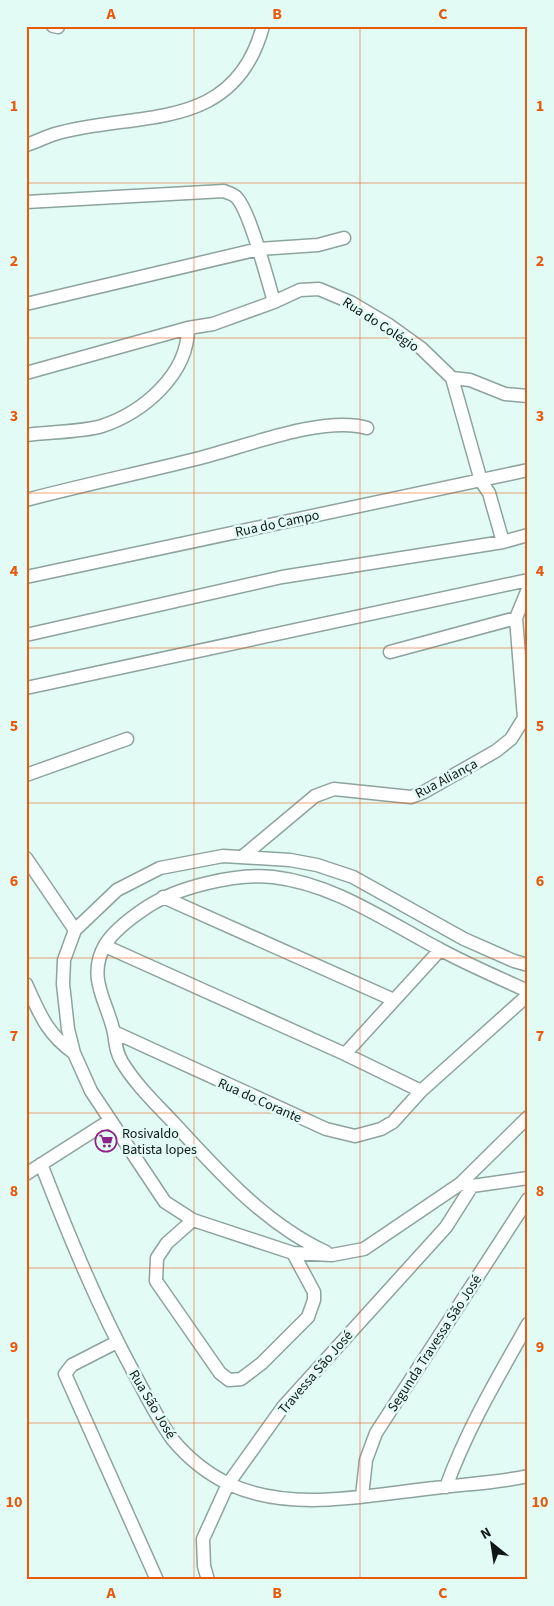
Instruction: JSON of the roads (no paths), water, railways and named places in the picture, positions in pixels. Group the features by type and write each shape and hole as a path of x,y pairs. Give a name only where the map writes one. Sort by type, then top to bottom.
{"street":[{"path":"26,145 56,134 170,116 212,99 236,79 253,56 263,26"},
{"path":"26,202 224,192 238,199 258,249 274,302"},
{"path":"26,304 258,249 318,245 344,238"},
{"name":"Rua do Colégio","path":"26,372 188,328 213,324 274,302 300,290 319,289 332,293 389,325 421,348 452,378"},
{"path":"26,434 101,426 140,408 166,382 179,364 188,344 188,328"},
{"path":"503,542 489,493 481,481 452,378 470,380 506,394 528,396"},
{"path":"26,500 296,432 346,424 367,428"},
{"name":"Rua do Campo","path":"26,577 528,470"},
{"path":"26,635 282,577 503,542 528,535"},
{"path":"26,688 528,580"},
{"name":"Rua Aliança","path":"242,857 315,796 334,789 411,797 437,785 507,742 524,718 516,618 528,589"},
{"path":"390,652 516,618"},
{"path":"26,775 127,739"},
{"path":"528,965 514,962 464,939 352,877 317,865 299,862 223,856 160,868 117,890 76,930 64,960 63,984 68,1029 74,1053 91,1091 109,1121 165,1202 193,1220 293,1252 332,1255 364,1249 466,1185 528,1117"},
{"path":"26,858 76,930"},
{"path":"332,1255 316,1248 281,1224 232,1185 137,1084 116,1051 114,1032 98,984 98,966 105,946 130,920 163,897 221,880 280,878 329,892 375,912 440,950 528,993"},
{"path":"163,897 394,1000"},
{"path":"105,946 345,1054 421,1091"},
{"path":"345,1054 440,950"},
{"path":"26,984 43,1022 57,1041 74,1053"},
{"name":"Rua do Corante","path":"114,1032 326,1129 355,1136 381,1129 393,1122 421,1091 528,993"},
{"path":"26,1174 109,1121"},
{"name":"Rua São José","path":"41,1164 69,1238 117,1342 155,1413 173,1440 196,1463 228,1484 266,1496 301,1500 362,1496 528,1476"},
{"path":"466,1185 528,1178"},
{"name":"Travessa São José","path":"208,1580 204,1566 203,1539 228,1484 283,1407 446,1227 466,1185"},
{"name":"Segunda Travessa São José","path":"362,1496 366,1460 376,1433 528,1199"},
{"path":"193,1220 171,1238 158,1258 156,1281 220,1373 229,1380 241,1379 262,1363 308,1317 314,1300 314,1292 293,1252"},
{"path":"446,1486 459,1450 475,1417 528,1324"},
{"path":"117,1342 72,1366 65,1374 157,1580"}],"place":[{"name":"Rosivaldo Batista lopes","path":"106,1141"}]}
